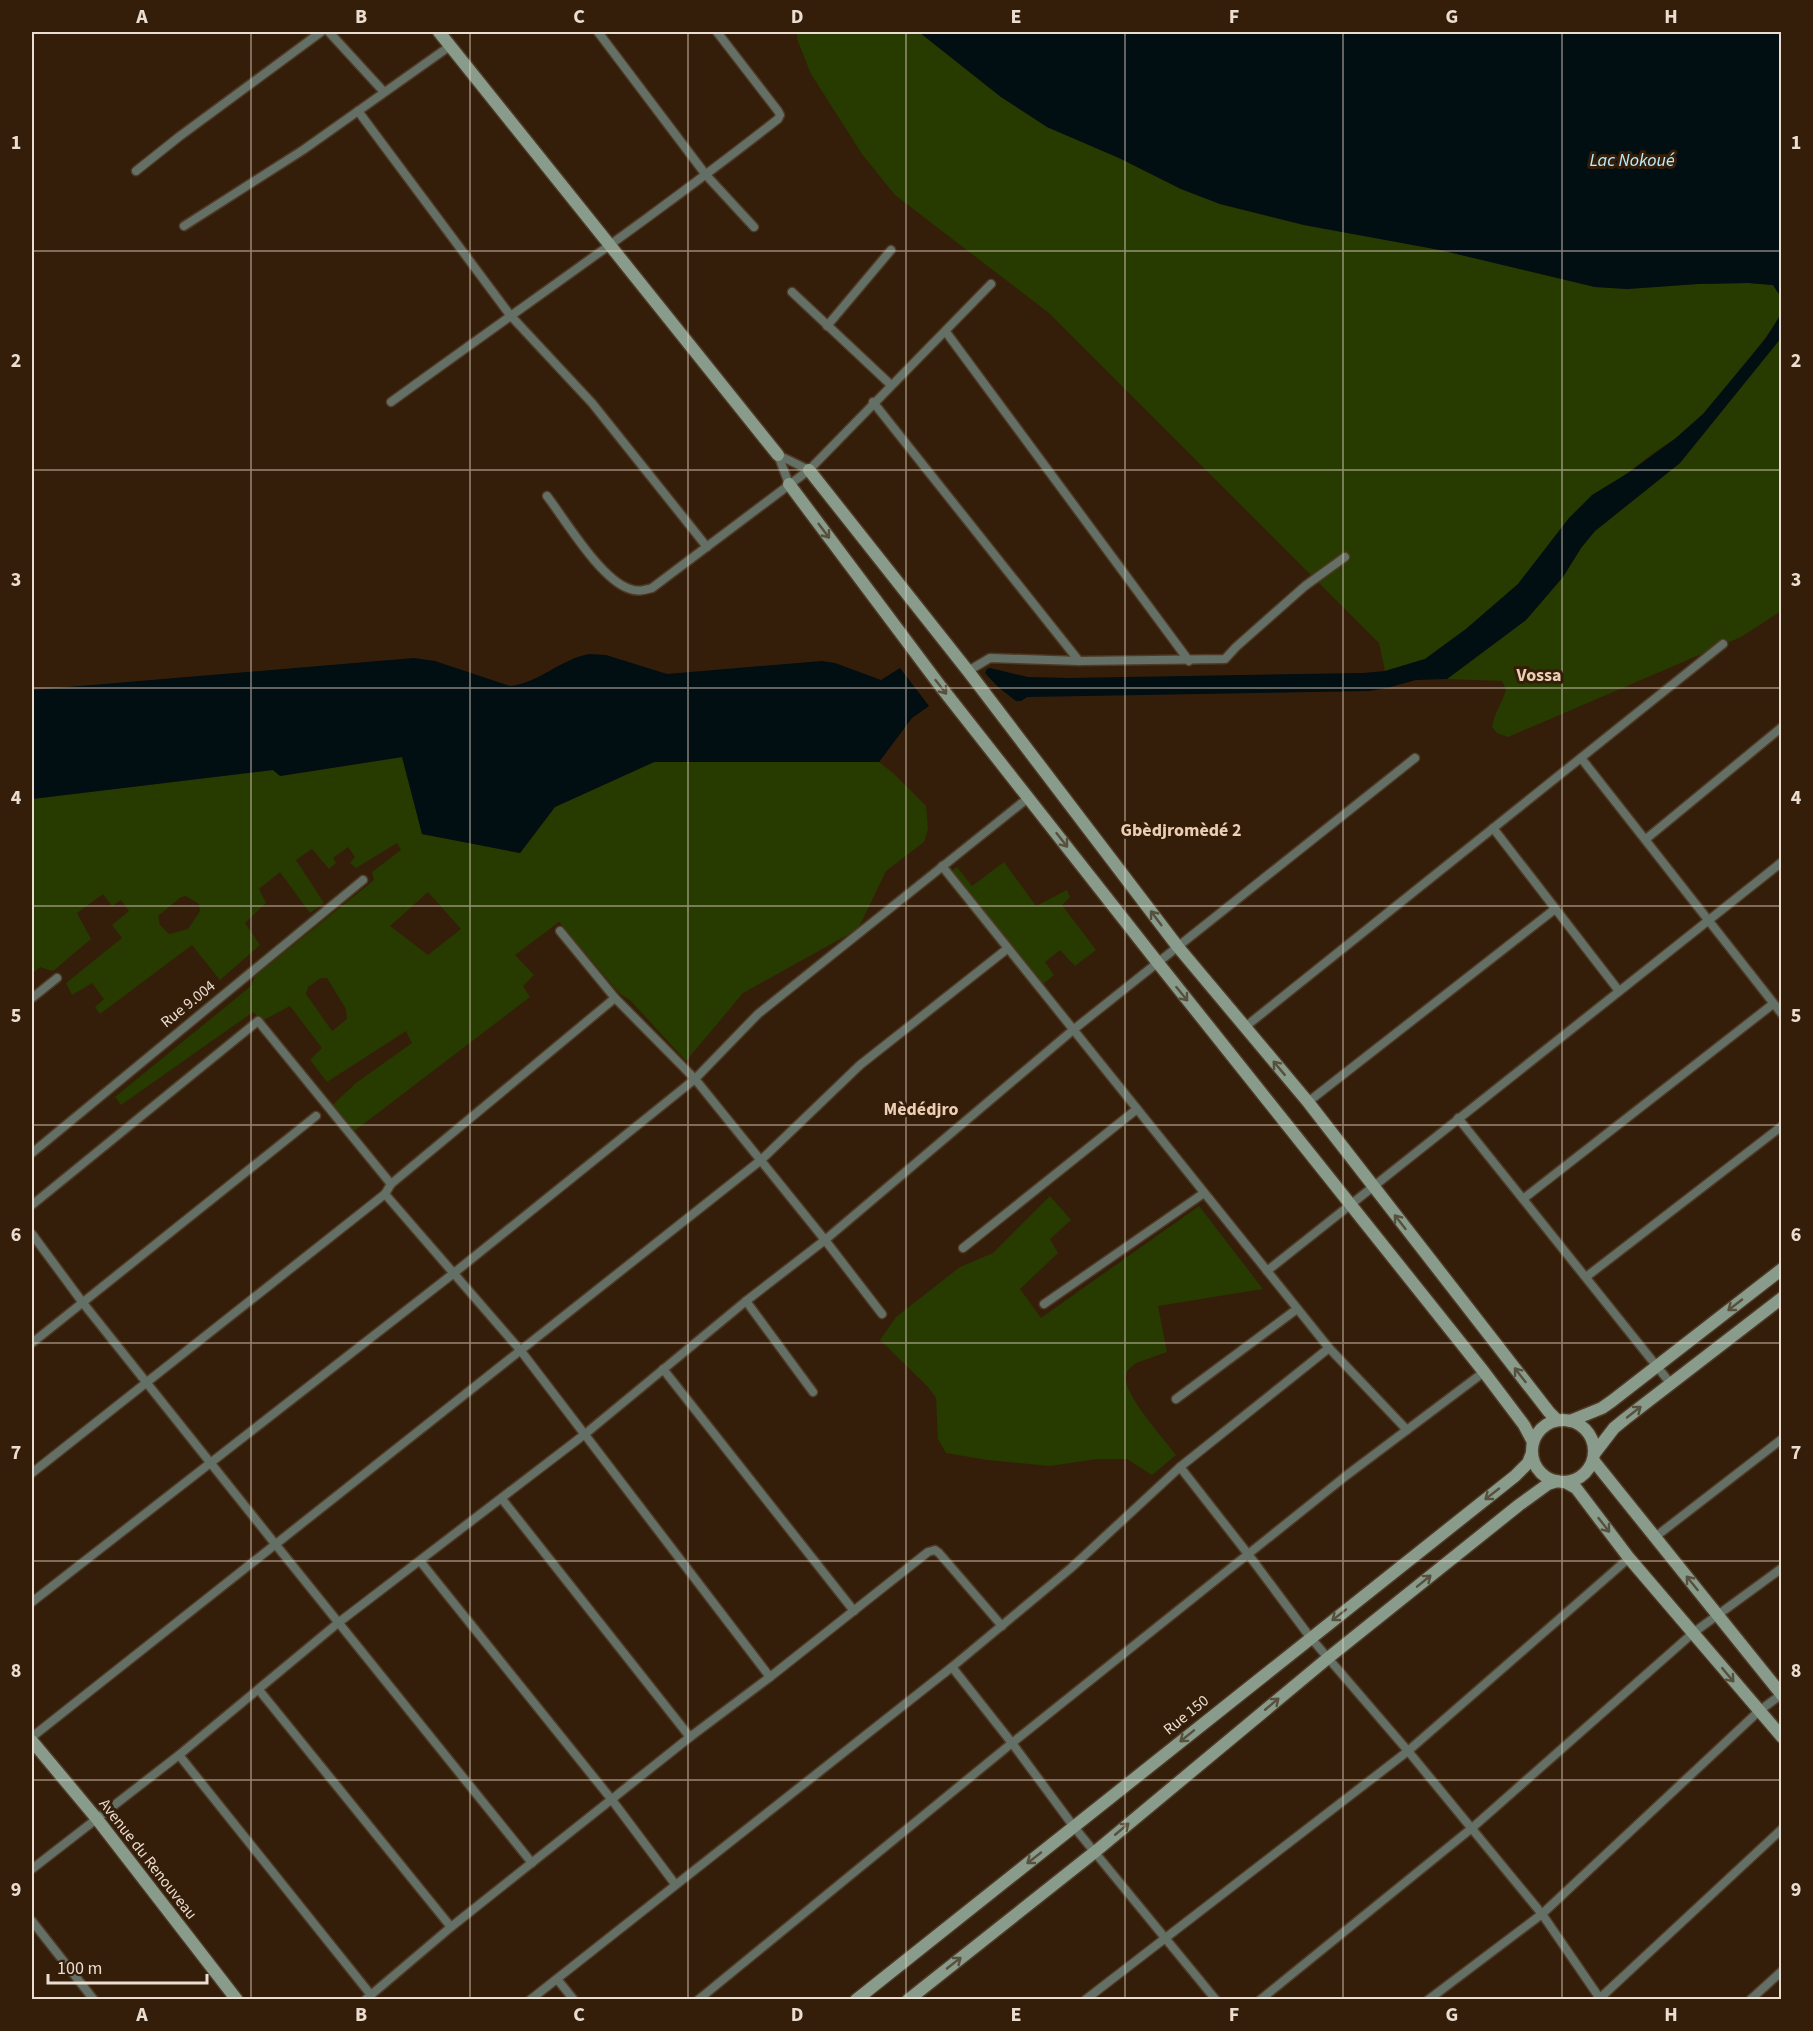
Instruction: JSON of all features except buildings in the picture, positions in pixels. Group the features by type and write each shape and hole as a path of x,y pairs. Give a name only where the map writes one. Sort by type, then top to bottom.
{"main road":[{"path":"439,32 778,455"},
{"path":"809,470 968,671 1178,947 1308,1102 1549,1413 1580,1425 1588,1433 1593,1443 1593,1457 1781,1694"},
{"path":"789,484 941,687 1484,1372 1524,1425 1537,1468 1542,1474 1576,1488 1629,1558 1782,1737"},
{"path":"1532,1447 1542,1428 1602,1408 1782,1269"},
{"path":"908,2000 1096,1851 1328,1658 1531,1495 1548,1484 1574,1480 1582,1475 1589,1468 1593,1457 1614,1428 1782,1298"},
{"name":"Rue 150","path":"856,2000 1515,1476 1528,1463 1532,1447"},
{"name":"Avenue du Renouveau","path":"32,1741 97,1819 237,2000"}],"street":[{"path":"136,171 321,32"},
{"path":"329,32 384,92"},
{"path":"598,32 706,175 753,227"},
{"path":"391,402 510,315 610,246 778,119 780,115 717,32"},
{"path":"183,226 303,150 450,46"},
{"path":"358,111 510,315 592,403 707,547"},
{"path":"827,326 891,250"},
{"path":"547,496 601,568 619,585 641,591 652,588 809,470 873,402 946,332 991,284"},
{"path":"792,292 891,385"},
{"path":"946,332 1188,661"},
{"path":"873,402 1079,661"},
{"path":"778,455 809,470"},
{"path":"778,455 789,484"},
{"path":"968,671 990,658 1079,661 1225,659 1305,586 1345,557"},
{"path":"1245,1027 1723,644"},
{"path":"1646,839 1782,728"},
{"path":"32,1869 179,1755 338,1623 585,1434 746,1301 825,1240 1073,1030 1415,758"},
{"path":"1581,758 1782,1014"},
{"path":"32,1602 454,1273 695,1079 758,1014 1028,798"},
{"path":"1493,828 1619,991"},
{"path":"1267,1270 1782,862"},
{"path":"942,866 1329,1348 1407,1430"},
{"name":"Rue 9.004","path":"32,1153 363,880"},
{"path":"1308,1102 1555,909"},
{"path":"560,931 615,998 695,1079 882,1314"},
{"path":"32,1737 761,1160 860,1065 1007,949"},
{"path":"32,998 57,978"},
{"path":"32,1473 385,1194 392,1184 615,998"},
{"path":"1523,1199 1773,1004"},
{"path":"32,1205 258,1021 392,1184"},
{"path":"963,1248 1137,1109"},
{"path":"32,1343 316,1116"},
{"path":"1458,1118 1671,1384"},
{"path":"1586,1277 1782,1126"},
{"path":"1044,1304 1204,1193"},
{"path":"385,1194 521,1351 770,1677"},
{"path":"32,1234 210,1462 532,1863"},
{"path":"746,1301 813,1392"},
{"path":"1176,1399 1298,1309"},
{"path":"531,2000 952,1667 1071,1568 1180,1467 1329,1348"},
{"path":"663,1369 854,1611"},
{"path":"698,2000 1012,1743 1248,1554 1347,1475 1484,1372"},
{"path":"1655,1537 1782,1439"},
{"path":"1180,1467 1310,1637 1408,1751 1542,1914 1600,1999 1782,1829"},
{"path":"502,1499 690,1737"},
{"path":"179,1755 368,1997 451,1927 690,1737 928,1552 935,1550 939,1553 1002,1626"},
{"path":"1085,2000 1408,1751 1629,1558"},
{"path":"420,1562 612,1800 675,1884"},
{"path":"1260,2000 1472,1828 1693,1633 1782,1568"},
{"path":"952,1667 1074,1827 1216,2000"},
{"path":"259,1690 451,1927"},
{"path":"1428,2000 1542,1914 1759,1711 1781,1694"},
{"path":"32,1921 94,2000"},
{"path":"1750,2000 1782,1971"},
{"path":"557,1979 574,2000"}],"green space":[{"path":"797,32 919,32 1001,97 1047,127 1119,158 1181,189 1220,204 1304,225 1440,250 1595,287 1627,289 1698,284 1773,285 1781,297 1781,314 1744,366 1703,414 1676,438 1569,518 1518,584 1466,629 1425,659 1385,671 1379,643 1049,313 895,195 862,154 811,74 797,39"},
{"path":"1781,338 1781,611 1741,637 1508,737 1497,733 1492,727 1506,690 1502,681 1447,679 1526,620 1563,577 1595,531 1680,463"},
{"path":"403,757 422,834 520,853 555,807 654,762 879,762 926,806 928,829 924,842 886,871 858,929 743,993 686,1061 631,1001 619,993 559,922 515,955 534,975 523,986 530,997 349,1135 327,1110 356,1083 412,1043 406,1031 327,1082 310,1060 322,1048 290,1006 262,1021 253,1012 121,1105 115,1097 251,986 255,976 374,880 372,872 401,850 397,843 356,868 350,863 355,857 348,847 333,858 336,863 329,869 312,849 296,860 324,903 310,913 280,872 259,889 266,903 245,923 260,945 220,980 192,945 100,1014 95,1007 104,999 92,983 72,995 66,983 122,938 112,925 129,911 121,900 112,906 103,894 77,913 91,939 53,971 40,967 32,974 32,799 273,770 281,776","holes":["428,892 461,929 428,955 390,926","186,896 199,904 200,911 188,929 169,934 160,925 158,916 181,897","321,978 327,978 346,1009 347,1019 332,1031 306,994 308,987"]},
{"path":"1004,862 1036,906 1067,890 1070,897 1062,905 1096,950 1075,966 1060,950 1045,962 1054,975 1042,985 951,871 957,867 972,886"},
{"path":"1050,1196 1071,1220 1050,1239 1058,1253 1020,1289 1041,1318 1199,1206 1263,1289 1158,1306 1167,1352 1136,1363 1127,1371 1126,1378 1128,1388 1139,1407 1176,1455 1152,1475 1127,1459 1097,1459 1050,1466 987,1460 946,1453 938,1439 936,1398 928,1387 880,1340 896,1317 960,1267 993,1253"}],"water":[{"name":"Lac Nokoué","path":"919,32 1781,32 1781,297 1773,285 1748,283 1627,289 1595,287 1440,250 1304,225 1220,204 1181,189 1119,158 1047,127 1001,97"},
{"path":"1781,314 1781,338 1680,463 1595,531 1563,577 1526,620 1447,679 1416,680 1369,691 1027,697 1016,701 985,673 990,668 1028,677 1069,678 1363,673 1385,671 1425,659 1466,629 1518,584 1569,518 1592,495 1628,473 1676,438 1703,414 1766,338"},
{"path":"589,654 606,655 667,674 822,661 835,663 881,680 900,668 929,706 912,718 879,762 654,762 555,807 520,853 422,834 402,757 280,776 273,770 32,799 32,690 414,658 435,661 510,686 531,680"}],"district":[{"name":"Vossa","path":"1539,675"},
{"name":"Gbèdjromèdé 2","path":"1181,830"},
{"name":"Mèdédjro","path":"921,1109"}]}
